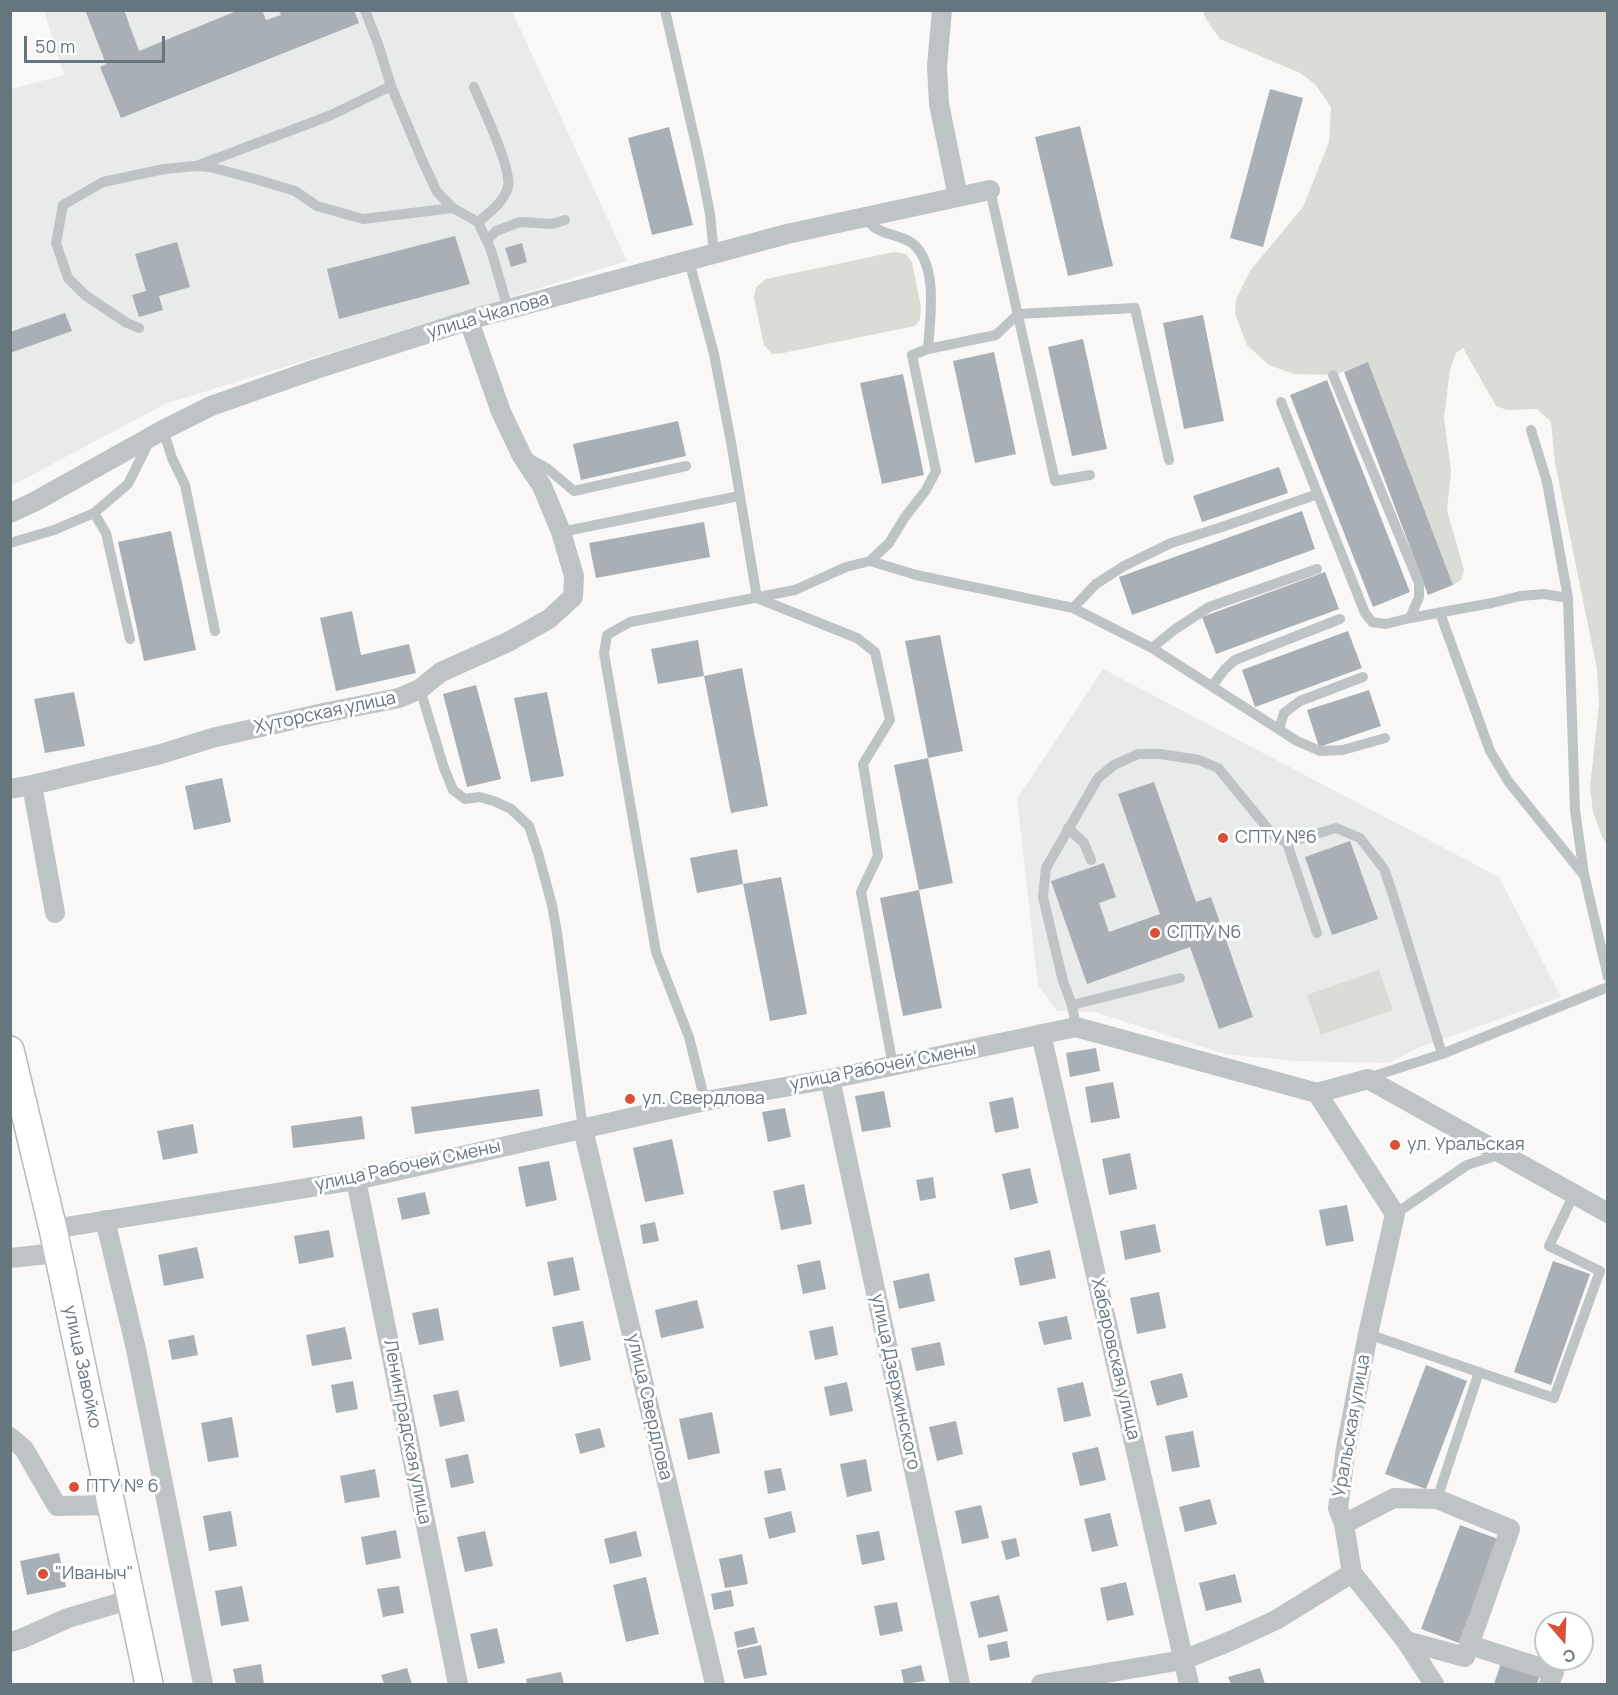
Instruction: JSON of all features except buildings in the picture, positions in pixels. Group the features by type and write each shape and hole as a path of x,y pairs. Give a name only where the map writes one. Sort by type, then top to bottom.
{"main road":[{"name":"улица Завойко","path":"10,1050 55,1241 149,1684"}],"street":[{"path":"942,10 937,66 939,104 958,197"},
{"name":"улица Чкалова","path":"10,513 230,398 316,369 508,309 787,234 990,190"},
{"name":"Хуторская улица","path":"10,789 161,754 212,738 399,698 420,689 441,672 508,642 549,619 573,597 574,576 561,532 542,486 522,456 501,412 468,321"},
{"path":"32,785 55,913"},
{"name":"улица Рабочей Смены","path":"10,1258 105,1220 356,1179 705,1101 830,1079 1076,1027 1317,1093"},
{"name":"Хабаровская улица","path":"1041,1034 1189,1684"},
{"name":"улица Дзержинского","path":"830,1079 960,1684"},
{"path":"1395,1214 1317,1093 1368,1079 1608,1213"},
{"name":"улица Свердлова","path":"583,1129 715,1684"},
{"name":"Ленинградская улица","path":"356,1179 458,1684"},
{"name":"Уральская улица","path":"1395,1214 1368,1334 1346,1448 1338,1508 1344,1524 1352,1573 1406,1641 1434,1684"},
{"path":"105,1220 136,1349 202,1684"},
{"path":"10,1437 24,1449 57,1506 111,1505"},
{"path":"1344,1524 1394,1498 1437,1498 1510,1529 1465,1657 1406,1641"},
{"path":"1041,1684 1183,1660 1276,1620 1352,1573"},
{"path":"10,1642 68,1618 132,1599"},
{"path":"1470,1645 1554,1672 1549,1684"}],"lane":[{"path":"365,10 391,86 437,192 453,208 478,222 491,250 508,309"},
{"path":"665,10 699,158 710,214 714,254"},
{"path":"196,166 329,116 391,86"},
{"path":"474,87 498,142 508,187 498,205 478,222"},
{"path":"139,328 126,323 102,307 85,295 68,278 56,243 63,205 103,182 164,169 210,167 285,188 317,206 363,219 453,208"},
{"path":"990,190 1056,481 1090,475"},
{"path":"864,217 875,228 911,242 924,257 931,292 928,349"},
{"path":"487,240 496,231 520,222 552,224 565,220"},
{"path":"689,261 714,354 757,598"},
{"path":"705,1101 689,1037 656,952 604,653 607,635 630,622 795,590 846,567 870,561 889,543 926,490 936,471 912,355 928,349 996,335 1018,314 1135,308 1169,460"},
{"path":"1333,375 1419,584 1419,597 1410,618"},
{"path":"1281,402 1365,613 1372,622 1386,624 1520,596 1544,594 1568,598"},
{"path":"1531,430 1547,482 1568,598 1575,810 1584,874 1608,977"},
{"path":"10,543 54,530 94,513 128,484 158,434 185,486 216,631"},
{"path":"522,456 548,469 574,491 686,466"},
{"path":"1073,608 1096,584 1124,566 1171,543 1318,494"},
{"path":"561,532 739,496"},
{"path":"94,513 106,532 130,639"},
{"path":"870,561 916,575 1073,608 1152,648 1297,741 1320,752 1343,750 1385,738"},
{"path":"1152,648 1209,607 1317,568"},
{"path":"757,598 857,638 875,652 890,720 862,764 878,856 861,892 893,1066"},
{"path":"1440,613 1490,752 1508,781 1584,874"},
{"path":"1212,686 1235,660 1340,619"},
{"path":"1279,729 1284,713 1300,701 1363,677"},
{"path":"420,689 453,790 465,799 479,797 511,809 529,826 534,837 557,933 583,1129"},
{"path":"1076,1027 1043,897 1046,868 1098,778 1114,765 1138,753 1199,760 1218,768 1274,835 1287,843 1317,933"},
{"path":"1068,828 1084,843 1091,860"},
{"path":"1287,843 1336,828 1360,838 1384,869 1442,1053"},
{"path":"1072,1005 1180,978"},
{"path":"1368,1079 1442,1053 1608,987"},
{"path":"1395,1214 1467,1165 1502,1154"},
{"path":"1368,1334 1554,1398 1600,1270 1549,1246 1574,1194"},
{"path":"1437,1498 1479,1372"}],"shaded area":[{"path":"44,11 512,11 627,261 165,404 11,486 11,89 64,75"},
{"path":"1203,11 1607,11 1607,844 1593,812 1590,787 1599,704 1597,669 1555,463 1551,422 1537,409 1507,410 1496,406 1463,348 1456,353 1450,370 1444,418 1451,471 1447,510 1464,570 1461,580 1453,585 1368,363 1333,375 1294,374 1269,365 1247,345 1235,314 1236,299 1250,271 1303,207 1329,142 1331,107 1315,84 1300,73 1220,39"},
{"path":"894,252 906,254 912,262 921,307 920,320 915,326 783,353 772,354 764,345 754,298 756,287 766,279"},
{"name":"СПТУ №6","path":"1103,669 1499,877 1561,997 1418,1048 1389,1063 1297,1061 1225,1054 1095,1012 1057,1011 1038,986 1017,799"},
{"path":"1379,970 1393,1010 1321,1035 1307,995"}],"place":[{"name":"СПТУ №6","path":"1223,838"},
{"name":"СПТУ N6","path":"1155,933"},
{"name":"ул. Свердлова","path":"630,1099"},
{"name":"ул. Уральская","path":"1395,1145"},
{"name":"ПТУ № 6","path":"74,1487"},
{"name":"\"Иваныч\"","path":"43,1574"}]}
